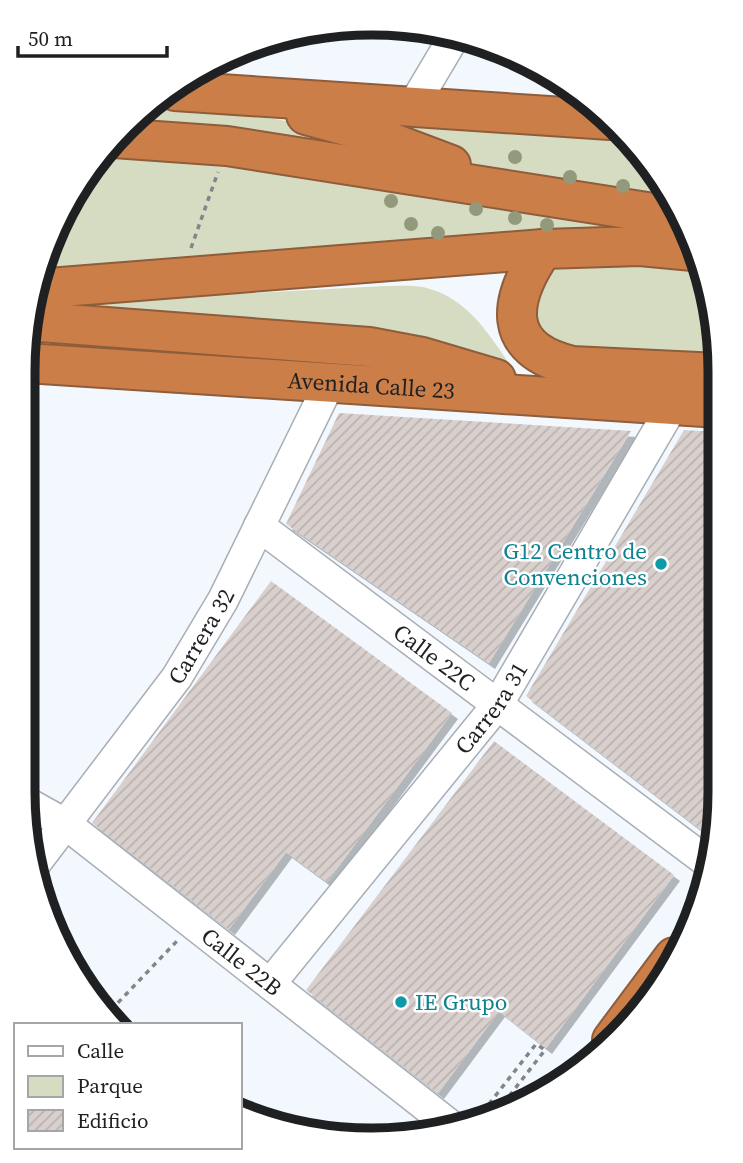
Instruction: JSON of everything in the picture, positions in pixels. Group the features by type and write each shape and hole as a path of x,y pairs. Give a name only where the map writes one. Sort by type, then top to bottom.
{"highway":[{"path":"185,92 593,119"},
{"path":"228,95 353,128 528,193"},
{"path":"129,139 227,146 669,215"},
{"path":"45,288 543,249 640,246 685,250"},
{"path":"543,249 519,290 517,306 517,323 523,339 534,352 549,361 572,366 708,372"},
{"path":"39,322 369,347 422,357 559,398"},
{"name":"Avenida Calle 23","path":"35,364 708,407"}],"street":[{"path":"413,106 450,44"},
{"name":"Carrera 32","path":"41,857 177,677 223,600 329,384"},
{"name":"Carrera 31","path":"270,984 498,704 673,404"},
{"name":"Calle 22C","path":"259,526 702,858"},
{"name":"Calle 22B","path":"36,807 67,825 444,1120"}],"path":[{"path":"181,277 227,146"},
{"path":"114,1007 193,924"},
{"path":"496,1104 489,1104 536,1044 545,1051 505,1100"}],"green space":[{"path":"163,108 276,119 334,131 402,155 141,127"},
{"path":"361,118 611,136 638,167 665,206 489,171"},
{"path":"119,151 156,152 379,185 648,232 49,275 80,203"},
{"path":"548,260 691,265 702,306 708,361 568,355 530,324"},
{"path":"384,286 423,287 440,292 467,310 517,374 455,352 41,304"}],"building":[{"path":"339,413 631,431 489,663 286,524"},
{"name":"G12 Centro de Convenciones","path":"684,430 708,431 708,792 705,833 526,696"},
{"path":"271,581 452,713 327,882 286,852 229,929 92,823"},
{"path":"494,741 674,875 546,1048 499,1011 438,1093 306,990"}],"place":[{"name":"G12 Centro de Convenciones","path":"661,564"},
{"name":"IE Grupo","path":"401,1002"}]}
